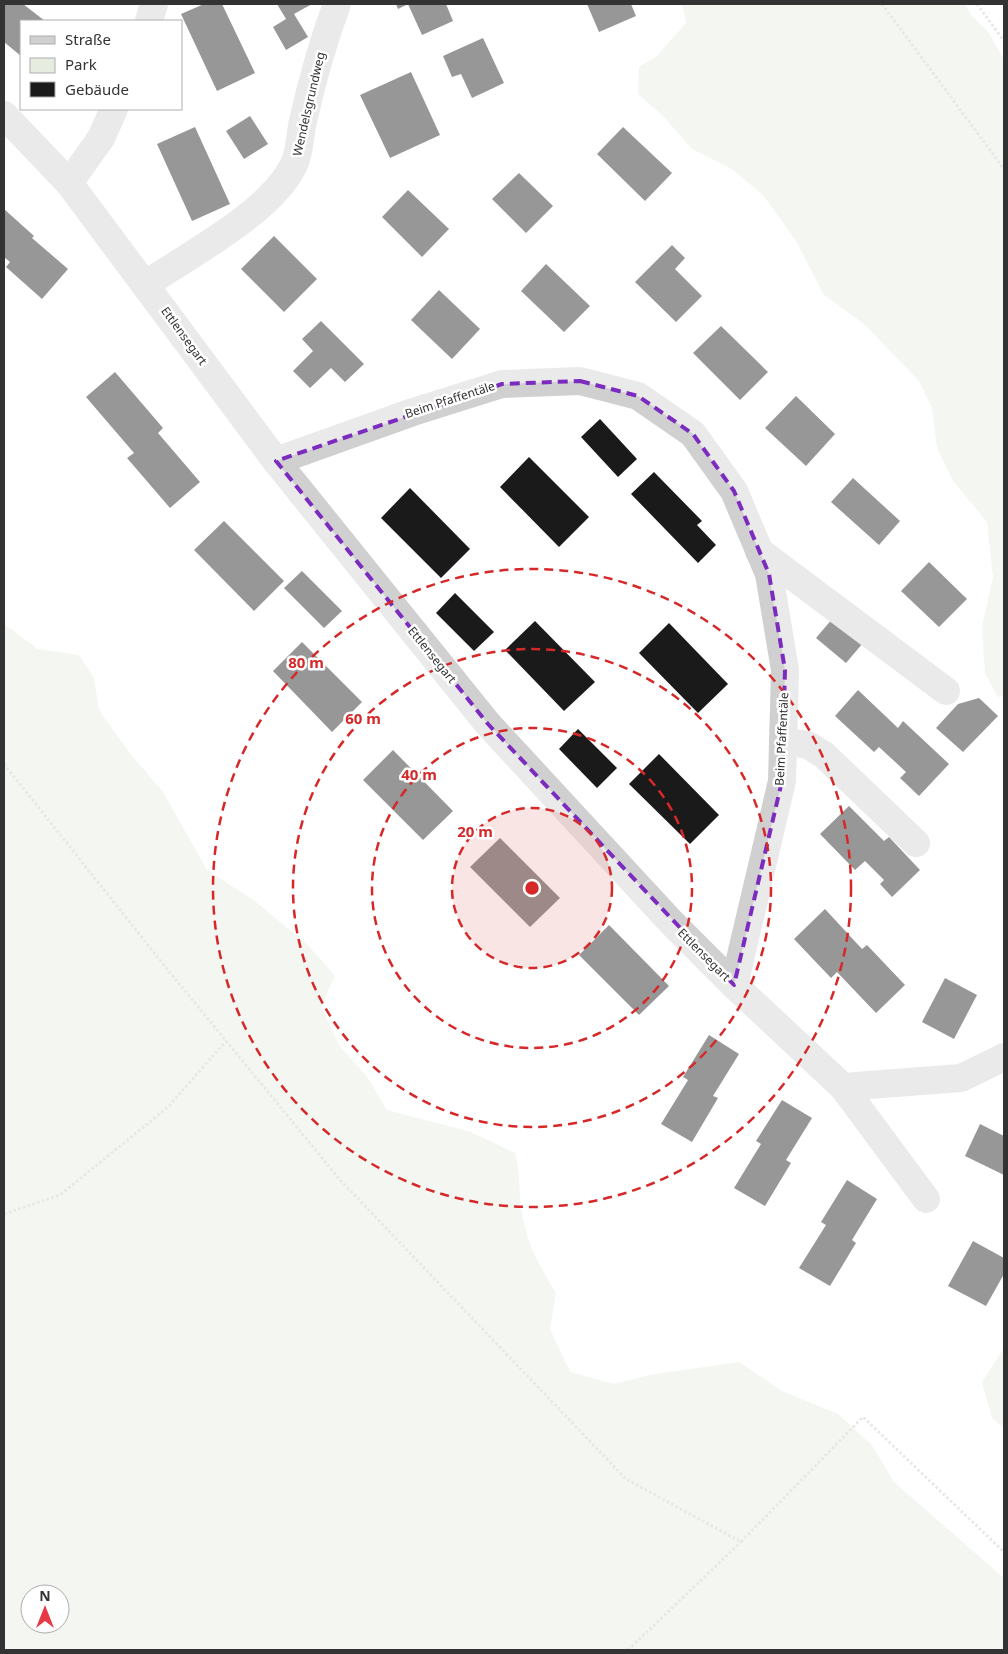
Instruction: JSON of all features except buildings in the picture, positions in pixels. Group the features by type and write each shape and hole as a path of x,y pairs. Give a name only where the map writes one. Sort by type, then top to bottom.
{"street":[{"path":"149,20 154,4"},
{"name":"Wendelsgrundweg","path":"146,284 254,213 276,191 295,162 302,122 321,52 337,4"},
{"path":"69,183 101,138 114,110"},
{"name":"Ettlensegart","path":"4,115 69,183 276,461 488,724 671,922 734,985 843,1087 926,1199"},
{"name":"Beim Pfaffentäle","path":"276,461 413,412 502,384 580,381 638,396 692,434 734,491 769,574 785,670 782,781 734,985"},
{"path":"759,551 946,691"},
{"path":"783,740 808,745 824,755 916,842"},
{"path":"843,1087 961,1078 1004,1057"}],"path":[{"path":"882,4 1004,169"},
{"path":"977,4 1004,42"},
{"path":"4,764 341,1181 626,1479 741,1542"},
{"path":"4,1214 60,1195 167,1108 226,1041"},
{"path":"628,1650 741,1542 863,1417 1004,1552"}],"highlighted area":[{"path":"580,381 638,396 693,434 734,491 769,574 785,670 782,781 734,985 488,724 276,461 502,384"}],"green space":[{"path":"682,4 965,4 971,15 989,33 1004,60 1004,696 998,697 985,674 982,627 993,577 987,522 953,481 937,448 932,408 919,381 864,324 824,295 796,241 763,195 732,169 692,149 662,115 638,94 639,67 656,57 686,23"},
{"path":"4,624 38,649 79,655 94,678 99,710 129,752 163,792 207,870 255,901 308,945 335,976 321,1006 339,1045 368,1078 387,1110 471,1132 515,1153 519,1174 521,1207 526,1231 538,1262 556,1293 550,1329 570,1372 614,1384 649,1375 739,1362 782,1391 838,1414 872,1445 894,1482 1004,1578 1004,1650 4,1650"},
{"path":"1004,1348 1004,1428 992,1418 982,1382"}]}
